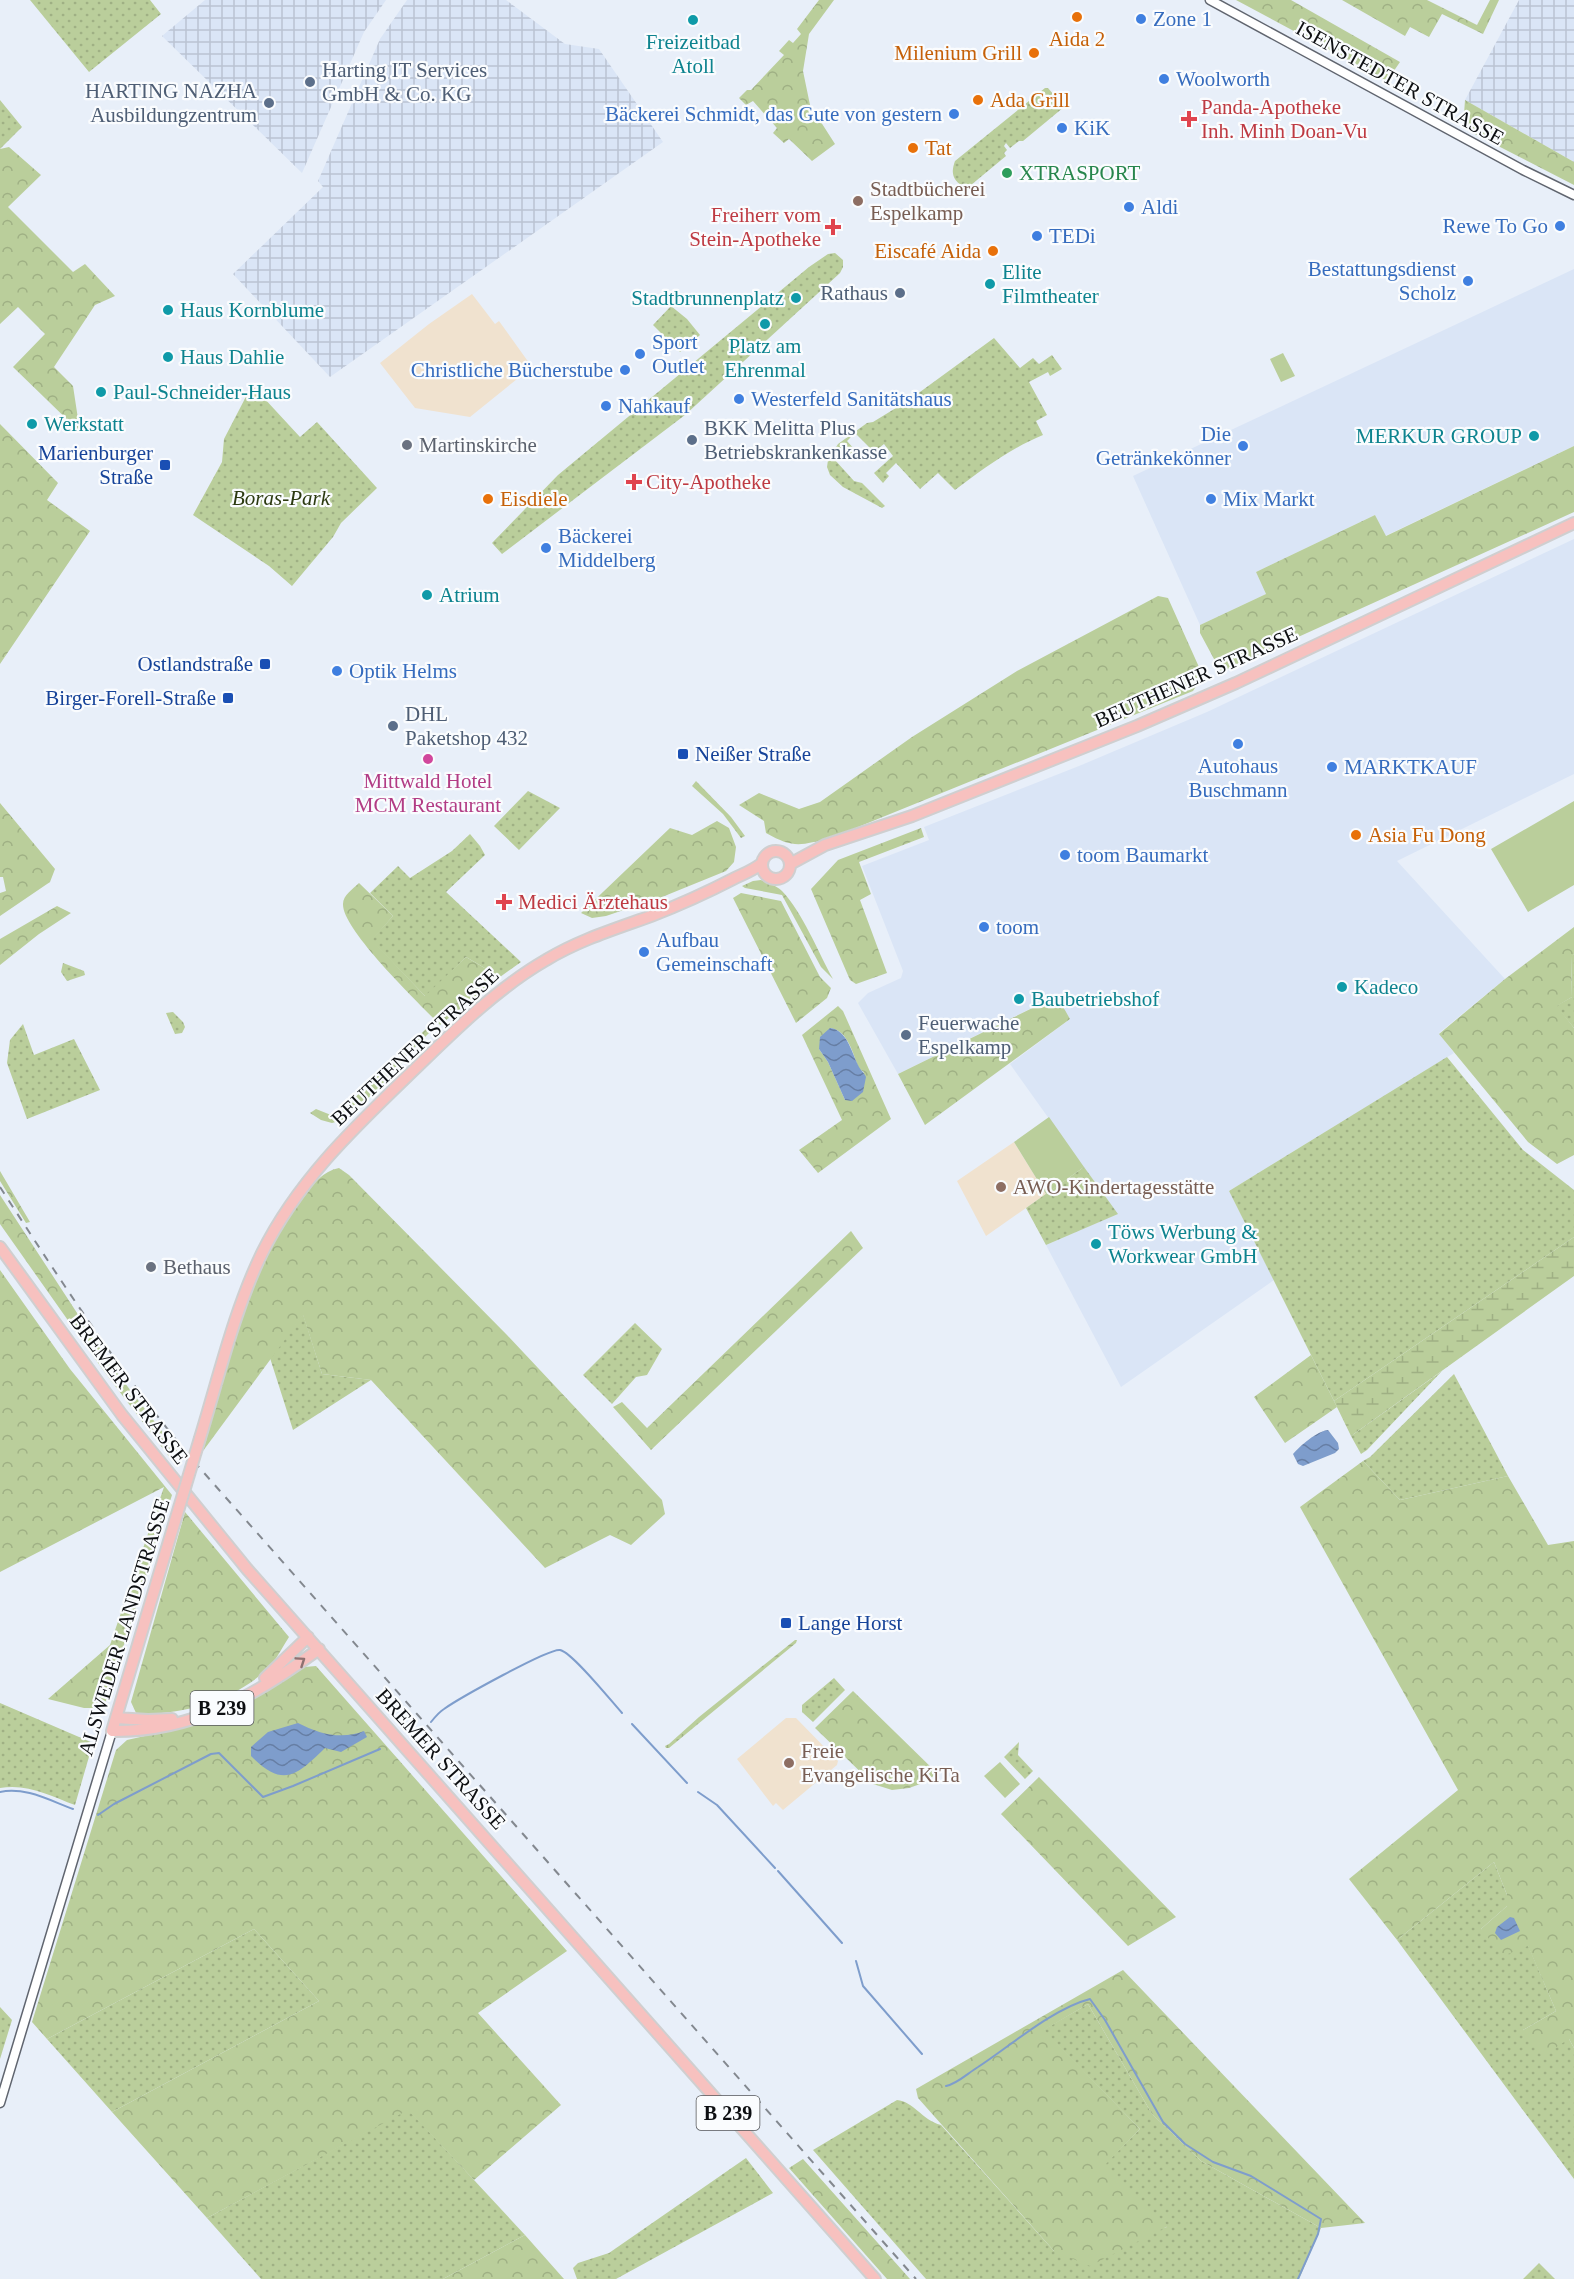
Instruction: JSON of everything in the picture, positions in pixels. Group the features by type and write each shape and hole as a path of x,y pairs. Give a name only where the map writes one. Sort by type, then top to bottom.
{"main road":[{"name":"BEUTHENER STRASSE","path":"788,860 912,816 1137,726 1236,683 1574,523"},
{"path":"779,851 788,860 789,871 783,878 773,879 763,869 763,858 770,852 779,851"},
{"name":"BEUTHENER STRASSE","path":"336,1147 448,1038 504,989 545,960 582,941 685,903 717,888 736,885 757,875 763,869"},
{"name":"ALSWEDER LANDSTRASSE","path":"112,1731 223,1362 247,1291 262,1253 288,1207 320,1164 336,1147"},
{"name":"BREMER STRASSE","path":"0,1247 122,1415 195,1507 875,2279"},
{"name":"B 239","path":"116,1718 173,1719 200,1713 226,1703 257,1685 278,1668 308,1637"},
{"name":"B 239","path":"112,1731 142,1731 157,1728 228,1706 260,1689 318,1649"}],"street":[{"name":"ISENSTEDTER STRASSE","path":"1210,0 1523,170 1574,195"},
{"name":"ALSWEDER LANDSTRASSE","path":"0,2103 112,1731"}],"shaded area":[{"path":"205,0 386,0 364,32 302,173 162,36"},
{"path":"407,0 506,0 565,44 599,49 663,142 330,377 233,274 323,187 318,181 380,39"},
{"path":"1519,0 1574,0 1574,162 1465,100"},
{"path":"1574,269 1574,446 1385,536 1375,515 1256,572 1266,594 1200,625 1133,476"},
{"path":"472,294 495,324 499,321 532,367 470,417 415,408 380,363 429,324"},
{"path":"1574,539 1574,774 1397,861 1505,979 1439,1033 1454,1053 1229,1191 1274,1280 1121,1387 1046,1245 1117,1214 1010,1064 1070,1019 1056,996 898,1074 858,1003 868,993 901,978 903,971 862,866 929,840 924,827 1079,766 1207,712"},
{"name":"AWO-Kindertagesstätte","path":"1014,1142 1046,1194 986,1236 957,1181"},
{"name":"Freie Evangelische KiTa","path":"786,1718 796,1718 838,1761 837,1765 783,1810 776,1803 773,1806 737,1759"}],"green space":[{"path":"30,0 150,0 161,14 89,72"},
{"path":"819,0 834,0 809,34 803,71 810,105 835,144 812,161 789,139 784,143 773,133 777,128 753,101 746,105 739,98 747,90 751,90 784,55 779,51 789,40 793,43 801,34 797,29"},
{"path":"1236,0 1291,0 1400,62 1387,81"},
{"path":"1342,0 1427,0 1477,25 1490,0 1499,0 1483,34 1442,14 1429,37 1410,27 1405,36"},
{"path":"1045,88 1048,88 1064,107 1023,141 1019,141 1010,148 1006,143 1004,146 1007,150 1004,153 1006,156 971,185 962,186 956,181 953,175 955,161"},
{"path":"0,100 22,127 0,149"},
{"path":"1465,100 1574,162 1574,185 1463,128"},
{"path":"9,147 41,175 8,207 73,272 85,264 115,296 95,305 54,367 73,386 80,432 13,367 45,334 18,307 0,324 0,149"},
{"path":"835,253 843,260 840,273 685,415 502,554 492,543 558,475 809,267 828,254"},
{"path":"671,306 687,319 700,335 680,352 653,325"},
{"path":"994,338 1020,368 1033,358 1039,364 1052,355 1062,369 1050,376 1048,372 1029,382 1047,415 1036,421 1043,435 1008,453 955,490 938,473 920,489 896,463 886,473 889,476 883,483 874,473 893,456 884,444 874,452 855,433 847,441 855,450 847,457 843,453 835,460 854,481 862,483 885,506 882,508 843,487 830,475 827,467 828,460 838,444 867,423 873,422 909,400"},
{"path":"1283,353 1295,376 1281,382 1270,359"},
{"name":"Boras-Park","path":"252,385 300,437 317,422 377,488 341,523 333,537 292,586 269,566 193,515 222,462 224,439"},
{"path":"0,424 58,483 47,500 90,531 0,664"},
{"path":"1574,446 1574,512 1221,672 1200,633 1200,625 1266,594 1256,572 1375,515 1386,536"},
{"path":"1158,596 1168,598 1203,676 1193,691 831,838 805,844 784,842 766,833 764,821 739,805 759,793 799,809 820,802 912,737 1017,671"},
{"path":"696,781 731,817 745,836 741,838 723,814 692,786"},
{"path":"528,791 560,808 519,850 494,826"},
{"path":"1574,801 1574,885 1528,912 1491,849"},
{"path":"0,803 55,869 50,882 0,916 0,893 6,891 3,877 0,877"},
{"path":"717,821 729,828 736,847 734,862 726,871 662,897 606,916 592,918 581,913 670,828 692,835"},
{"path":"921,828 924,837 859,862 871,894 860,900 887,973 856,984 850,980 811,889 838,860"},
{"path":"470,834 485,855 446,892 521,962 500,977 466,957 426,997 371,940 393,916 370,893 398,866 410,878 452,851"},
{"path":"761,880 780,889 790,900 833,979 821,967 782,895 742,886"},
{"path":"359,883 393,916 372,940 425,996 466,957 500,977 440,1025 368,948 346,916 343,901"},
{"path":"741,893 781,901 820,977 831,988 827,998 796,1023 733,898"},
{"path":"57,906 71,913 39,934 0,965 0,939"},
{"path":"1574,927 1574,954 1571,957 1572,997 1557,1006 1574,1028 1574,1155 1557,1164 1528,1142 1439,1034 1505,979"},
{"path":"1574,954 1574,1028 1556,1006 1572,997 1571,956"},
{"path":"63,963 84,971 85,975 67,981 61,972"},
{"path":"1057,996 1070,1019 925,1125 898,1074"},
{"path":"838,1006 843,1011 891,1119 818,1173 799,1150 842,1120 802,1035","holes":["830,1028 846,1038 859,1069 864,1072 845,1100 828,1062 819,1049"]},
{"path":"173,1012 183,1022 185,1027 182,1033 175,1034 166,1013"},
{"path":"23,1024 34,1055 74,1039 100,1090 27,1119 7,1063 10,1040"},
{"path":"430,1025 433,1029 409,1053 395,1073 346,1119 332,1123 321,1120 310,1113 316,1109 331,1115 339,1113"},
{"path":"1447,1057 1523,1150 1574,1190 1574,1237 1334,1401 1229,1191"},
{"path":"1049,1117 1084,1167 1046,1194 1014,1142"},
{"path":"1084,1167 1118,1214 1046,1245 1026,1208"},
{"path":"339,1168 349,1175 507,1335 662,1500 665,1514 631,1545 610,1535 545,1568 371,1380 322,1374 303,1315 203,1451 230,1350 246,1300 265,1253 273,1238 311,1187 323,1175"},
{"path":"0,1171 30,1222 26,1223 0,1181"},
{"path":"0,1195 111,1365 181,1456 177,1467 103,1370 0,1224"},
{"path":"851,1231 863,1248 651,1450 613,1407 622,1402 647,1428"},
{"path":"1574,1237 1574,1276 1351,1436 1334,1401"},
{"path":"0,1270 70,1369 172,1495 106,1701 98,1708 84,1708 48,1699 110,1645 164,1487 0,1572"},
{"path":"303,1314 322,1374 371,1380 293,1430 270,1358"},
{"path":"635,1323 662,1349 647,1375 636,1377 612,1404 583,1375"},
{"path":"1311,1355 1337,1407 1285,1443 1254,1397"},
{"path":"1442,1371 1367,1450 1361,1454 1351,1436"},
{"path":"1454,1374 1508,1476 1400,1500 1363,1461 1370,1457"},
{"path":"1363,1461 1400,1500 1508,1476 1548,1545 1574,1541 1574,2048 1569,2039 1542,2056 1523,2030 1556,2011 1528,1946 1503,1956 1481,1929 1507,1906 1507,1895 1494,1862 1397,1940 1349,1879 1458,1790 1300,1507"},
{"path":"185,1512 289,1637 272,1664 244,1687 227,1696 172,1712 136,1713 131,1702"},
{"path":"797,1640 796,1643 669,1748 666,1748 665,1746 699,1717"},
{"path":"316,1666 567,1951 478,2013 561,2105 474,2180 408,2110 207,2218 112,2112 319,2001 254,1929 47,2039 32,2022 116,1750 127,1740 176,1729 230,1711 305,1667"},
{"path":"834,1678 845,1690 813,1722 802,1712 802,1705"},
{"path":"853,1691 937,1773 926,1782 909,1788 892,1790 873,1784 815,1728"},
{"path":"0,1703 93,1743 75,1805 29,1789 0,1788"},
{"path":"1019,1742 1018,1755 1033,1771 1025,1779 1004,1757"},
{"path":"1000,1762 1020,1784 1005,1798 984,1776"},
{"path":"1039,1777 1176,1917 1128,1946 1001,1814"},
{"path":"1494,1862 1507,1895 1507,1906 1481,1929 1528,1945 1556,2011 1523,2030 1569,2039 1574,2048 1574,2179 1397,1940"},
{"path":"254,1929 319,2001 112,2112 47,2039"},
{"path":"1123,1970 1365,2223 1321,2228 1201,2161 1152,2114 1088,2004 1044,2030 1140,2129 1105,2165 1168,2226 1090,2266 1054,2251 918,2098 916,2089"},
{"path":"1088,2004 1152,2114 1201,2161 1321,2228 1299,2279 926,2279 813,2150 897,2100 903,2101 934,2123 941,2125 1054,2251 1167,2227 1104,2165 1140,2129 1043,2030"},
{"path":"0,2007 12,2020 0,2059"},
{"path":"408,2109 525,2235 443,2279 261,2279 207,2218"},
{"path":"746,2158 773,2193 616,2279 577,2279 573,2268 578,2263 609,2253"},
{"path":"803,2159 910,2279 887,2279 789,2168"},
{"path":"525,2235 564,2279 443,2279"},
{"path":"1539,2263 1555,2279 1523,2279"}],"water":[{"path":"830,1028 844,1037 866,1077 863,1092 852,1101 845,1100 828,1062 819,1049 820,1037"},
{"path":"1328,1430 1338,1443 1339,1449 1335,1453 1303,1466 1298,1464 1293,1454 1314,1436"},
{"path":"298,1723 331,1735 356,1734 364,1731 367,1737 341,1752 325,1748 298,1771 290,1774 282,1775 273,1772 251,1756 251,1747 268,1732"},
{"path":"1510,1917 1514,1918 1520,1931 1501,1940 1495,1933 1497,1927"}],"waterway":[{"path":"431,1722 442,1710 484,1685 539,1657 560,1650 582,1668 622,1713"},
{"path":"632,1724 687,1783"},
{"path":"414,1732 422,1729"},
{"path":"98,1815 114,1804 211,1754 219,1753 263,1797 380,1749"},
{"path":"0,1792 28,1793 73,1809"},
{"path":"698,1792 717,1805 775,1868"},
{"path":"778,1871 842,1943"},
{"path":"856,1961 863,1986 922,2054"},
{"path":"946,2086 958,2081 1032,2028 1062,2010 1090,1999 1105,2020 1163,2122 1185,2144 1213,2162 1251,2176 1321,2219 1318,2234 1298,2279"}],"railway":[{"path":"0,1187 115,1359 190,1457 916,2279"}],"place":[{"name":"Aida 2","path":"1077,17"},
{"name":"Zone 1","path":"1141,19"},
{"name":"Freizeitbad Atoll","path":"693,20"},
{"name":"Milenium Grill","path":"1034,53"},
{"name":"Woolworth","path":"1164,79"},
{"name":"Harting IT Services GmbH & Co. KG","path":"310,82"},
{"name":"Ada Grill","path":"978,100"},
{"name":"HARTING NAZHA Ausbildungzentrum","path":"269,103"},
{"name":"Bäckerei Schmidt, das Gute von gestern","path":"954,114"},
{"name":"Panda-Apotheke Inh. Minh Doan-Vu","path":"1189,119"},
{"name":"KiK","path":"1062,128"},
{"name":"Tat","path":"913,148"},
{"name":"XTRASPORT","path":"1007,173"},
{"name":"Stadtbücherei Espelkamp","path":"858,201"},
{"name":"Aldi","path":"1129,207"},
{"name":"Rewe To Go","path":"1560,226"},
{"name":"Freiherr vom Stein-Apotheke","path":"833,227"},
{"name":"TEDi","path":"1037,236"},
{"name":"Eiscafé Aida","path":"993,251"},
{"name":"Bestattungsdienst Scholz","path":"1468,281"},
{"name":"Elite Filmtheater","path":"990,284"},
{"name":"Rathaus","path":"900,293"},
{"name":"Stadtbrunnenplatz","path":"796,298"},
{"name":"Haus Kornblume","path":"168,310"},
{"name":"Platz am Ehrenmal","path":"765,324"},
{"name":"Sport Outlet","path":"640,354"},
{"name":"Haus Dahlie","path":"168,357"},
{"name":"Christliche Bücherstube","path":"625,370"},
{"name":"Paul-Schneider-Haus","path":"101,392"},
{"name":"Westerfeld Sanitätshaus","path":"739,399"},
{"name":"Nahkauf","path":"606,406"},
{"name":"Werkstatt","path":"32,424"},
{"name":"MERKUR GROUP","path":"1534,436"},
{"name":"BKK Melitta Plus Betriebskrankenkasse","path":"692,440"},
{"name":"Martinskirche","path":"407,445"},
{"name":"Die Getränkekönner","path":"1243,446"},
{"name":"Marienburger Straße","path":"165,465"},
{"name":"City-Apotheke","path":"634,482"},
{"name":"Eisdiele","path":"488,499"},
{"name":"Mix Markt","path":"1211,499"},
{"name":"Bäckerei Middelberg","path":"546,548"},
{"name":"Atrium","path":"427,595"},
{"name":"Ostlandstraße","path":"265,664"},
{"name":"Optik Helms","path":"337,671"},
{"name":"Birger-Forell-Straße","path":"228,698"},
{"name":"DHL Paketshop 432","path":"393,726"},
{"name":"Autohaus Buschmann","path":"1238,744"},
{"name":"Neißer Straße","path":"683,754"},
{"name":"Mittwald Hotel MCM Restaurant","path":"428,759"},
{"name":"MARKTKAUF","path":"1332,767"},
{"name":"Asia Fu Dong","path":"1356,835"},
{"name":"toom Baumarkt","path":"1065,855"},
{"name":"Medici Ärztehaus","path":"504,902"},
{"name":"toom","path":"984,927"},
{"name":"Aufbau Gemeinschaft","path":"644,952"},
{"name":"Kadeco","path":"1342,987"},
{"name":"Baubetriebshof","path":"1019,999"},
{"name":"Feuerwache Espelkamp","path":"906,1035"},
{"name":"AWO-Kindertagesstätte","path":"1001,1187"},
{"name":"Töws Werbung & Workwear GmbH","path":"1096,1244"},
{"name":"Bethaus","path":"151,1267"},
{"name":"Lange Horst","path":"786,1623"},
{"name":"Freie Evangelische KiTa","path":"789,1763"}]}
